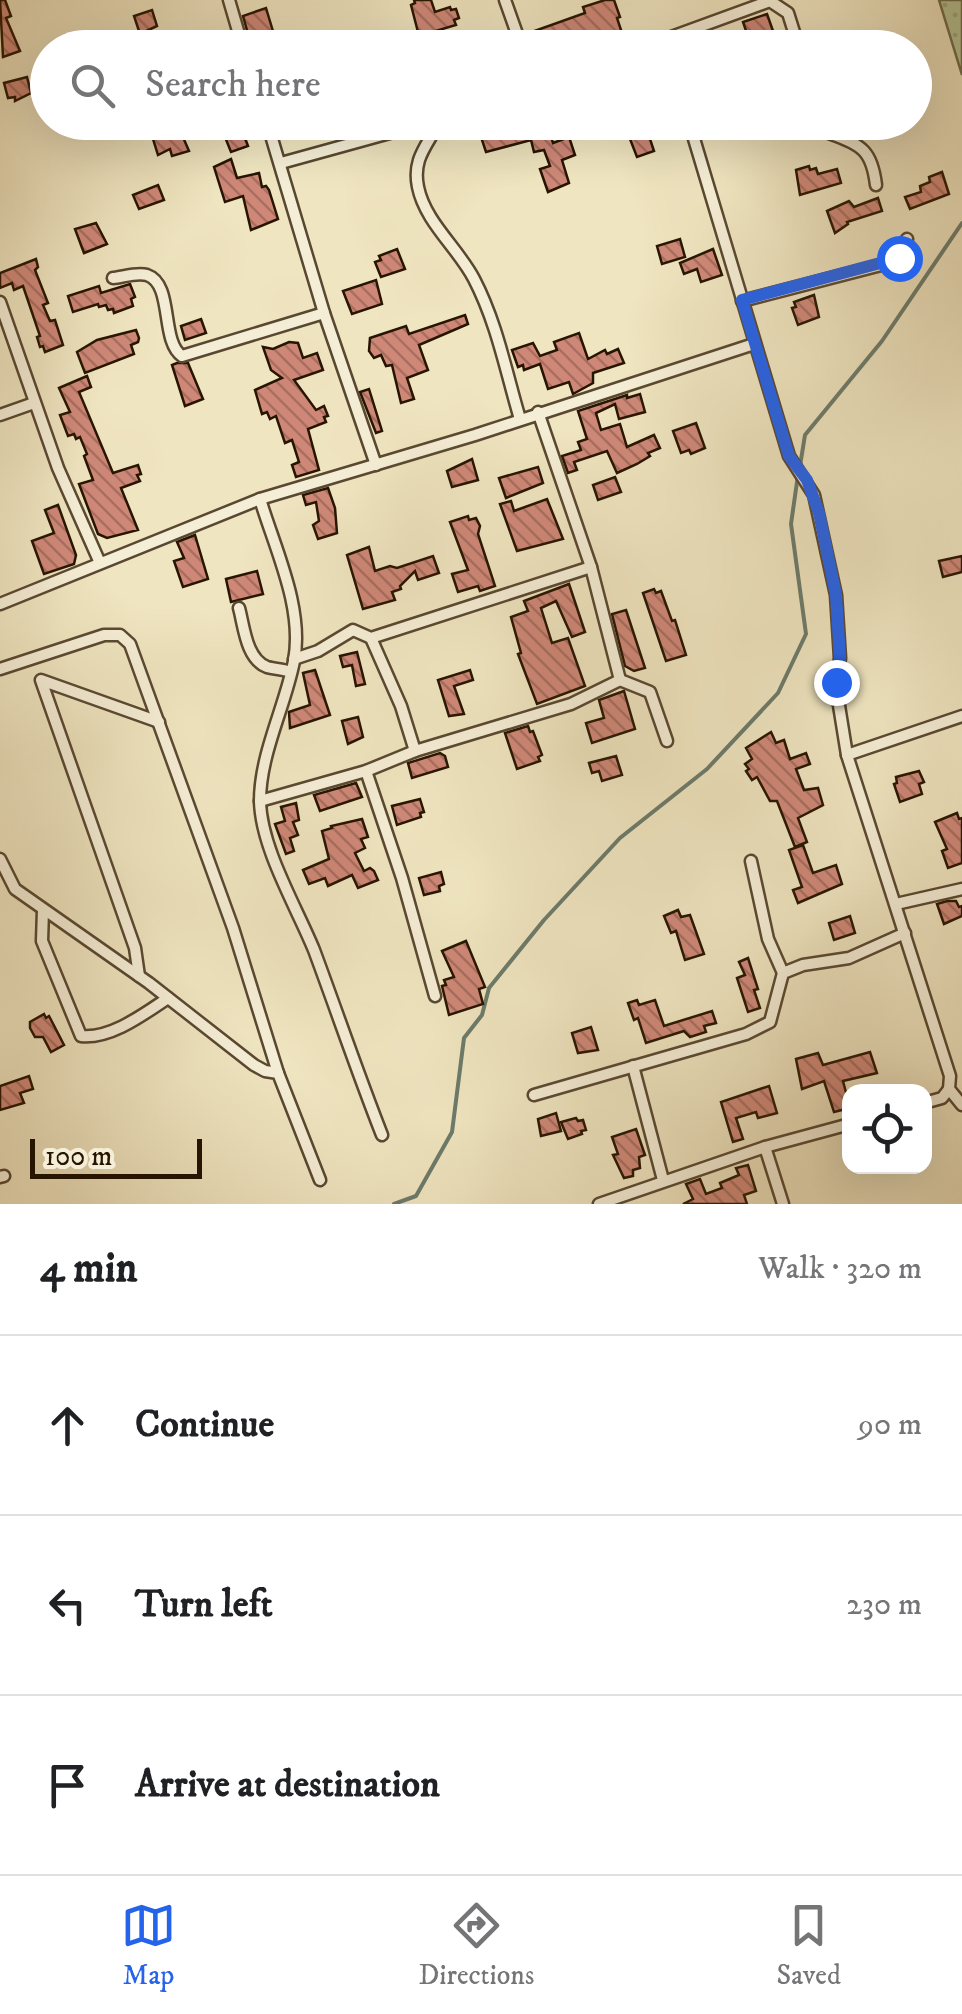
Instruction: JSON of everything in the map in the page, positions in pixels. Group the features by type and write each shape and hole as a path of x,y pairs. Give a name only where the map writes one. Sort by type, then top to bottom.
{"street":[{"path":"229,0 238,30"},
{"path":"506,0 516,30"},
{"path":"699,30 770,1 788,13 793,30"},
{"path":"274,140 324,313 376,465"},
{"path":"281,163 364,140"},
{"path":"426,140 417,184 426,206 472,275 489,312 520,419"},
{"path":"693,140 789,456 807,480 819,513 836,595 840,658 836,686 846,755 950,1076 949,1088 942,1098 932,1101"},
{"path":"847,140 873,161 876,185"},
{"path":"742,300 885,264 904,253 908,238"},
{"path":"114,278 140,274 153,279 160,290 174,349 182,356 324,313"},
{"path":"0,302 58,468 100,564"},
{"path":"0,604 260,499 754,344"},
{"path":"0,415 34,403"},
{"path":"538,412 592,568 620,680"},
{"path":"260,499 291,601 296,635 293,665 260,802 266,835 314,950 382,1136"},
{"path":"239,608 251,652 257,662 270,668 293,665 353,630 371,638 592,568"},
{"path":"0,670 104,635 120,636 130,644 234,928 278,1073 320,1180"},
{"path":"371,638 416,751"},
{"path":"32,658 135,948 139,976"},
{"path":"42,680 159,722"},
{"path":"260,802 366,772 416,751 571,704 620,680 650,692 667,741"},
{"path":"846,755 962,716"},
{"path":"366,772 402,878 434,996"},
{"path":"0,859 15,889 139,976 254,1065 265,1072 278,1073"},
{"path":"534,1095 746,1034 770,1022 782,973 768,938 751,860"},
{"path":"896,904 962,890"},
{"path":"43,910 42,941 81,1036 92,1037 136,1019 168,998"},
{"path":"782,973 802,965 850,958 905,934"},
{"path":"633,1066 663,1180"},
{"path":"949,1088 962,1105"},
{"path":"599,1204 765,1147 842,1126"},
{"path":"765,1147 783,1204"}],"green space":[{"path":"939,0 962,0 962,75"}],"building":[{"path":"0,0 5,0 11,16 6,18 20,51 3,57"},
{"path":"414,0 431,0 435,12 456,9 456,25 417,30 411,5"},
{"path":"614,0 621,30 537,30 585,13 583,7"},
{"path":"266,8 273,30 247,30 243,16"},
{"path":"152,10 157,26 139,30 134,16"},
{"path":"767,14 773,30 746,30 743,22"},
{"path":"27,77 30,94 15,101 15,97 8,98 4,83"},
{"path":"153,140 184,140 189,151 172,156 170,149 158,155"},
{"path":"226,140 246,140 248,146 231,152"},
{"path":"482,140 531,140 486,152"},
{"path":"531,140 570,140 575,155 562,160 569,183 548,192 540,169 550,166 544,150 534,152"},
{"path":"630,140 650,140 654,151 637,157"},
{"path":"231,159 237,178 259,173 278,219 251,230 243,196 225,202 214,167"},
{"path":"809,166 810,170 816,168 818,174 837,169 841,183 800,195 796,170"},
{"path":"942,172 949,194 910,209 905,197 921,192 920,186 930,182 929,177"},
{"path":"158,185 164,200 139,209 133,195"},
{"path":"878,198 882,211 847,222 835,233 827,211 849,201 854,207"},
{"path":"96,223 107,244 84,253 75,229"},
{"path":"680,239 685,257 662,264 657,246"},
{"path":"397,249 405,269 381,277 375,262 381,260 379,256"},
{"path":"713,249 722,275 701,282 697,269 684,274 680,263"},
{"path":"36,259 35,270 48,303 43,305 50,321 55,320 63,345 45,352 40,347 23,286 14,290 12,283 0,288 0,273"},
{"path":"376,280 382,304 352,314 343,291"},
{"path":"130,284 135,297 131,299 133,306 114,313 106,305 98,304 73,312 68,296 99,286 101,293"},
{"path":"814,295 819,317 798,325 794,302"},
{"path":"465,315 468,324 419,345 428,370 407,378 414,399 401,403 392,365 386,366 381,355 374,358 369,351 370,338 406,326 409,334"},
{"path":"201,319 206,333 185,340 181,326"},
{"path":"136,330 138,342 131,345 134,354 85,373 77,352 97,340"},
{"path":"579,333 588,359 605,350 607,354 618,349 624,363 593,373 593,383 573,394 569,382 548,389 540,364 524,370 523,365 518,367 512,350 533,343 540,356 557,350 554,342"},
{"path":"289,342 298,343 303,358 317,353 323,370 294,380 316,410 324,406 328,416 324,417 326,422 308,429 319,470 296,477 292,465 299,462 292,440 285,443 276,416 270,419 267,412 262,414 255,390 282,378 271,370 263,347 273,349"},
{"path":"188,363 203,399 185,406 172,365"},
{"path":"87,376 91,387 79,392 113,473 138,465 141,474 137,475 140,481 121,488 138,530 107,538 98,534 79,484 93,480 84,456 87,454 80,437 68,436 60,415 70,412 59,388"},
{"path":"369,389 382,431 376,433 360,392"},
{"path":"640,394 645,412 619,419 615,404 596,413 601,430 620,424 627,447 654,435 660,448 617,473 607,451 574,462 577,470 568,473 562,456 581,450 578,442 587,439 578,411"},
{"path":"696,423 705,448 691,454 689,450 681,453 673,431"},
{"path":"472,459 478,480 452,487 447,471"},
{"path":"538,467 543,483 506,498 499,478"},
{"path":"615,477 621,492 598,500 593,485"},
{"path":"328,488 337,533 318,539 313,525 319,521 316,502 306,505 303,495"},
{"path":"547,499 563,539 517,551 500,504 511,501 514,511"},
{"path":"58,505 76,555 74,564 44,574 32,541 54,533 45,510"},
{"path":"468,516 469,520 476,518 480,526 478,534 495,586 458,592 452,574 468,570 450,522"},
{"path":"195,535 208,579 183,587 174,561 184,558 177,542"},
{"path":"369,547 375,571 433,556 439,573 418,580 415,571 401,589 392,592 395,600 363,609 347,555"},
{"path":"962,556 962,572 943,577 939,561"},
{"path":"257,571 263,594 231,602 226,579"},
{"path":"569,584 585,632 572,637 556,601 541,608 552,643 568,638 585,686 537,704 518,654 521,653 511,617 528,611 524,601"},
{"path":"654,589 656,593 661,591 686,655 666,661 643,593"},
{"path":"626,610 645,668 634,671 625,666 612,614"},
{"path":"357,652 365,684 356,686 352,665 343,667 340,656"},
{"path":"315,670 330,715 290,728 289,712 310,705 303,673"},
{"path":"470,670 473,680 454,686 464,714 449,716 438,680"},
{"path":"624,691 635,729 592,743 586,723 604,718 599,700"},
{"path":"358,717 363,737 348,744 342,721"},
{"path":"528,726 542,755 538,757 540,761 517,769 505,733"},
{"path":"771,732 776,743 784,740 790,759 806,753 810,764 796,769 804,790 818,788 823,805 798,818 807,842 795,847 777,801 770,801 757,777 752,780 746,771 749,769 745,764 752,759 746,748"},
{"path":"440,753 448,767 412,778 408,763"},
{"path":"616,756 622,775 602,781 599,771 592,773 589,763"},
{"path":"919,771 924,782 919,784 922,794 900,802 894,784 896,777"},
{"path":"356,783 362,797 320,811 314,795"},
{"path":"420,799 424,812 421,817 397,825 392,806"},
{"path":"296,803 299,820 293,822 298,835 290,838 294,851 286,854 275,824 285,821 281,807"},
{"path":"957,813 962,818 962,863 948,868 942,851 947,849 935,822"},
{"path":"362,819 368,837 361,839 365,848 355,853 364,871 370,868 378,880 358,888 352,875 328,886 325,878 309,884 303,870 329,859 322,831"},
{"path":"803,845 813,873 836,865 842,884 798,903 793,890 802,887 789,850"},
{"path":"441,872 444,884 439,886 440,891 424,895 419,878"},
{"path":"947,901 962,906 962,916 944,924 937,904"},
{"path":"678,910 681,917 690,915 704,954 685,960 676,931 671,933 664,916"},
{"path":"850,916 855,933 834,940 829,923"},
{"path":"466,941 485,987 479,989 483,1004 449,1015 442,986 446,985 444,980 454,977 442,951"},
{"path":"748,958 760,1008 748,1012 737,978 745,975 739,962"},
{"path":"637,1000 639,1005 655,1000 664,1026 712,1011 716,1023 704,1026 706,1032 690,1037 684,1031 646,1043 628,1003"},
{"path":"44,1014 49,1016 64,1045 51,1052 43,1037 35,1037 30,1028 30,1022"},
{"path":"591,1027 598,1050 578,1053 572,1033"},
{"path":"870,1052 877,1073 843,1081 842,1110 834,1112 824,1081 802,1089 796,1059 818,1053 823,1065"},
{"path":"29,1076 33,1089 20,1093 24,1103 0,1110 0,1086"},
{"path":"769,1086 777,1113 758,1118 756,1112 736,1118 743,1139 733,1142 721,1102"},
{"path":"556,1113 561,1131 541,1136 538,1119"},
{"path":"583,1120 586,1130 568,1139 561,1122"},
{"path":"636,1129 645,1155 639,1157 640,1168 633,1170 633,1176 624,1178 613,1155 618,1154 612,1137"},
{"path":"748,1165 756,1191 744,1195 747,1204 683,1204 693,1199 686,1184 700,1179 706,1194 739,1175 736,1168"}],"waterway":[{"path":"800,466 805,435 882,341 962,223"},
{"path":"394,1204 416,1196 452,1132 464,1038 482,1015 489,988 544,920 620,838 707,769 778,693 806,634 791,524 798,475"}],"route":[{"path":"836,682 840,658 836,595 819,513 807,480 789,456 742,300 899,258"}]}
